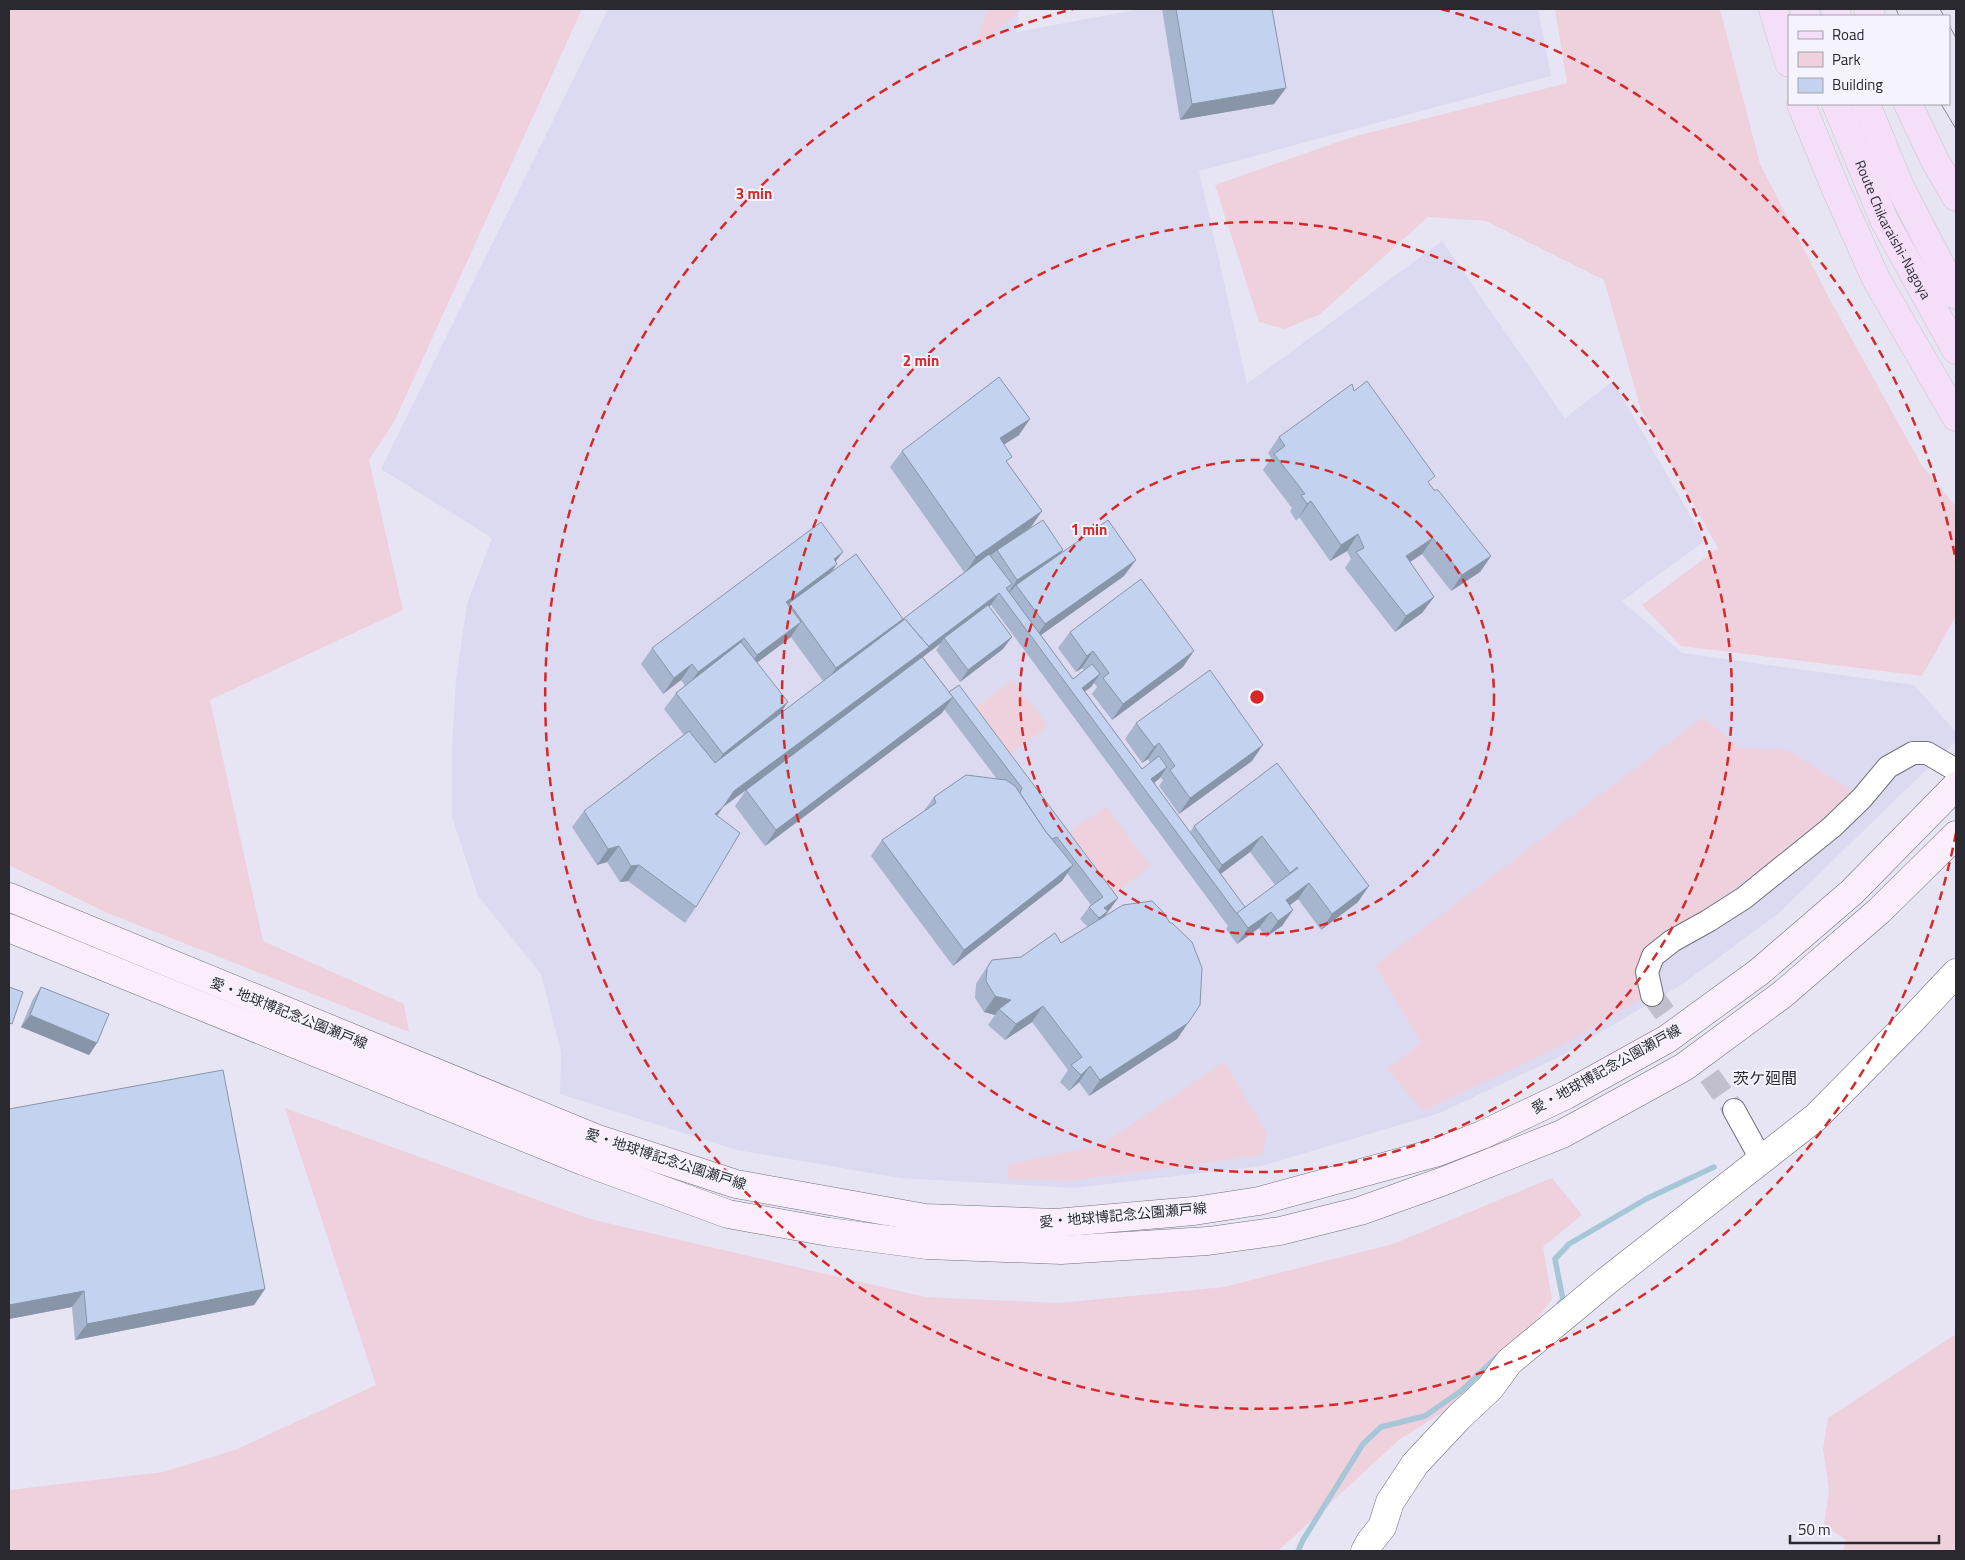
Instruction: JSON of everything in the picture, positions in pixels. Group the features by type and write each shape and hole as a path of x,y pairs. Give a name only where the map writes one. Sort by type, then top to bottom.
{"main road":[{"path":"1773,9 1788,60"},
{"path":"1801,105 1835,187 1876,278 1956,417"},
{"name":"Route Chikaraishi-Nagoya","path":"1836,105 1884,220 1956,350"},
{"name":"Route Chikaraishi-Nagoya","path":"1866,105 1900,188 1956,295"},
{"path":"1908,105 1935,161 1956,197"},
{"name":"愛・地球博記念公園瀬戸線","path":"9,897 595,1138 736,1184 924,1218 1055,1223 1194,1211 1259,1201 1438,1152 1482,1135 1566,1095 1667,1039 1759,972 1852,892 1956,786"},
{"name":"愛・地球博記念公園瀬戸線","path":"9,928 583,1162 728,1214 829,1232 927,1245 1061,1250 1208,1241 1280,1231 1360,1212 1562,1134 1684,1067 1783,994 1878,911 1956,835"}],"street":[{"path":"1652,995 1647,972 1653,956 1672,941 1708,922 1744,898 1832,827 1862,798 1888,767 1913,753 1926,753 1956,770"},
{"path":"1365,1551 1382,1527 1390,1502 1414,1464 1459,1416 1490,1388 1509,1362 1608,1280 1816,1117 1956,973"},
{"path":"1734,1110 1761,1159"}],"shaded area":[{"path":"608,9 1019,9 1016,32 1135,9 1538,9 1551,76 1199,171 1247,384 1442,241 1565,418 1613,381 1705,541 1622,601 1682,653 1914,685 1956,732 1956,741 1779,913 1684,983 1559,1057 1440,1113 1262,1166 1074,1188 900,1178 737,1150 560,1094 561,1052 541,974 478,896 452,817 452,747 456,679 467,604 492,538 381,469"}],"green space":[{"path":"9,9 582,9 394,422 369,460 403,610 210,700 263,941 404,1004 409,1032 105,912 9,865"},
{"path":"988,9 1021,9 972,52"},
{"path":"1555,9 1720,9 1760,164 1829,298 1921,464 1956,507 1956,616 1922,676 1681,646 1642,605 1718,548 1641,410 1604,280 1486,221 1428,217 1320,314 1285,329 1259,322 1215,185 1352,137 1567,83"},
{"path":"1013,680 1048,726 999,762 964,716"},
{"path":"1703,717 1740,748 1788,750 1855,793 1821,828 1654,944 1643,998 1560,1046 1423,1111 1387,1069 1421,1043 1375,965"},
{"path":"1106,807 1150,866 1103,903 1057,840"},
{"path":"1224,1062 1267,1133 1262,1155 1069,1181 1008,1179 1007,1165 1101,1145"},
{"path":"285,1108 590,1219 925,1297 1058,1303 1224,1287 1393,1244 1552,1178 1582,1215 1543,1247 1552,1299 1490,1383 1400,1439 1278,1551 9,1551 9,1490 163,1472 235,1450 376,1385"},
{"path":"1956,1334 1956,1551 1843,1551 1846,1540 1824,1525 1829,1490 1823,1449 1828,1418"}],"building":[{"path":"1176,9 1272,9 1286,88 1192,104"},
{"path":"999,377 1030,419 1000,438 1012,457 1006,461 1042,511 976,557 902,451"},
{"path":"1367,381 1435,476 1428,482 1434,490 1438,490 1491,556 1462,575 1433,538 1406,556 1434,597 1406,616 1356,552 1364,548 1358,534 1341,545 1311,501 1307,504 1301,495 1305,494 1274,454 1285,446 1279,437 1352,384 1354,391"},
{"path":"1043,520 1063,550 1017,580 997,550"},
{"path":"1108,520 1136,560 1045,624 1016,585"},
{"path":"821,522 843,552 834,559 837,564 786,602 801,622 757,655 744,638 698,672 692,664 674,678 652,648"},
{"path":"856,554 903,619 836,668 789,603"},
{"path":"989,554 1012,584 1006,588 1073,679 1092,664 1100,674 1082,688 1142,769 1159,756 1167,767 1151,779 1245,907 1237,914 999,593 928,646 905,619 902,621 903,619"},
{"path":"1141,579 1194,651 1123,704 1103,678 1109,673 1093,651 1087,656 1070,632"},
{"path":"988,605 1012,637 968,670 944,638"},
{"path":"905,619 929,647 734,791 723,807 715,814 740,833 696,907 639,865 631,866 619,846 608,849 584,811 689,731 715,763"},
{"path":"741,642 788,702 723,754 676,693"},
{"path":"922,657 953,697 776,830 746,790"},
{"path":"1210,670 1263,745 1190,798 1170,770 1175,766 1159,743 1154,747 1136,723"},
{"path":"959,685 1118,898 1104,908 1108,911 1099,918 1089,907 1103,897 1057,837 1052,839 1046,832 1020,793 1022,788 949,692"},
{"path":"1277,763 1369,886 1332,914 1309,883 1286,900 1293,910 1278,921 1271,912 1248,928 1237,913 1298,868 1290,873 1262,836 1222,865 1194,826"},
{"path":"966,775 1006,780 1015,786 1046,832 1073,865 964,950 882,840 936,803 934,797"},
{"path":"1152,901 1164,913 1170,923 1192,942 1202,968 1200,1005 1188,1023 1100,1080 1090,1066 1081,1075 1071,1065 1082,1057 1043,1006 1016,1024 999,1009 1011,1000 995,996 986,981 987,968 992,960 1021,957 1055,933 1061,943 1123,905"},
{"path":"9,987 23,992 12,1024 9,1023"},
{"path":"41,987 109,1014 97,1043 30,1015"},
{"path":"223,1070 265,1289 87,1324 84,1291 9,1305 9,1109"}],"waterway":[{"path":"1559,1304 1563,1300 1555,1259 1569,1244 1646,1199 1714,1167"},
{"path":"1298,1551 1363,1444 1381,1427 1425,1416 1461,1391 1497,1357"}],"tunnel":[{"path":"1652,995 1734,1110"}],"tram line":[{"path":"1896,9 1899,15"},
{"path":"1940,9 1943,15"},
{"path":"1950,27 1956,38"},
{"path":"1942,105 1956,129"}],"district":[{"name":"茨ケ廻間","path":"1765,1078"}]}
